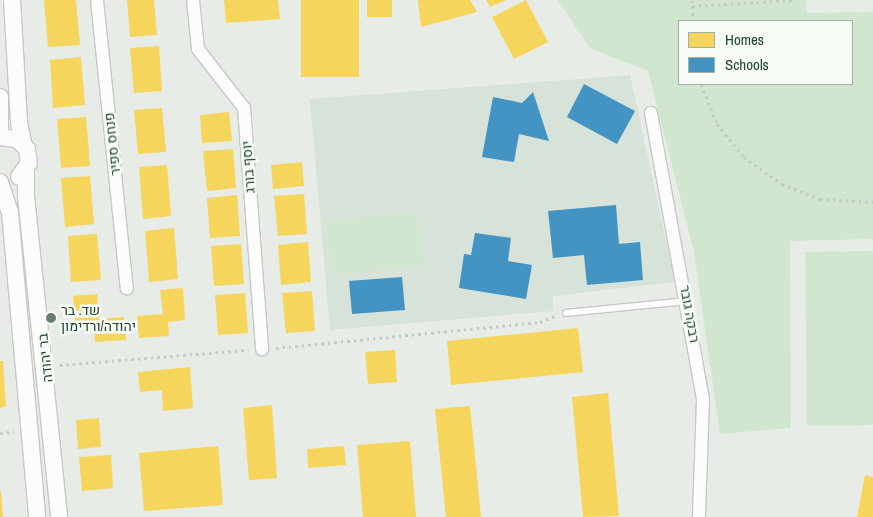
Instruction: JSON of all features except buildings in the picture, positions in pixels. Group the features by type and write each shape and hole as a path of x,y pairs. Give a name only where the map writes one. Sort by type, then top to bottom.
{"street":[{"path":"12,0 19,122 23,143"},
{"name":"פנחס ספיר","path":"97,0 127,288"},
{"name":"יוסף בורג","path":"194,0 198,49 244,108 262,349"},
{"path":"0,97 0,129"},
{"name":"רבקה גובר","path":"651,113 688,301 704,400 699,517"},
{"path":"0,137 14,138 23,143"},
{"name":"בר יהודה","path":"23,143 29,156 26,170 26,196 46,366 59,517"},
{"path":"0,181 16,179 26,170"},
{"name":"בר יהודה","path":"0,181 10,212 37,517"}],"lane":[{"path":"566,313 688,301"}],"path":[{"path":"692,0 693,20"},
{"path":"692,6 794,0"},
{"path":"701,85 717,124 744,157 782,184 820,199 873,202"},
{"path":"46,366 262,349 540,322 566,313"}],"shaded area":[{"path":"630,75 675,282 553,296 553,311 330,330 310,99"}],"green space":[{"path":"558,0 806,0 807,13 873,12 873,239 790,241 791,428 720,434 694,252 648,71 590,48"},
{"path":"418,212 423,266 332,275 327,221"},
{"path":"873,251 873,425 807,426 805,252"}],"place":[{"name":"שד. בר יהודה/ורדימון","path":"51,318"}]}
